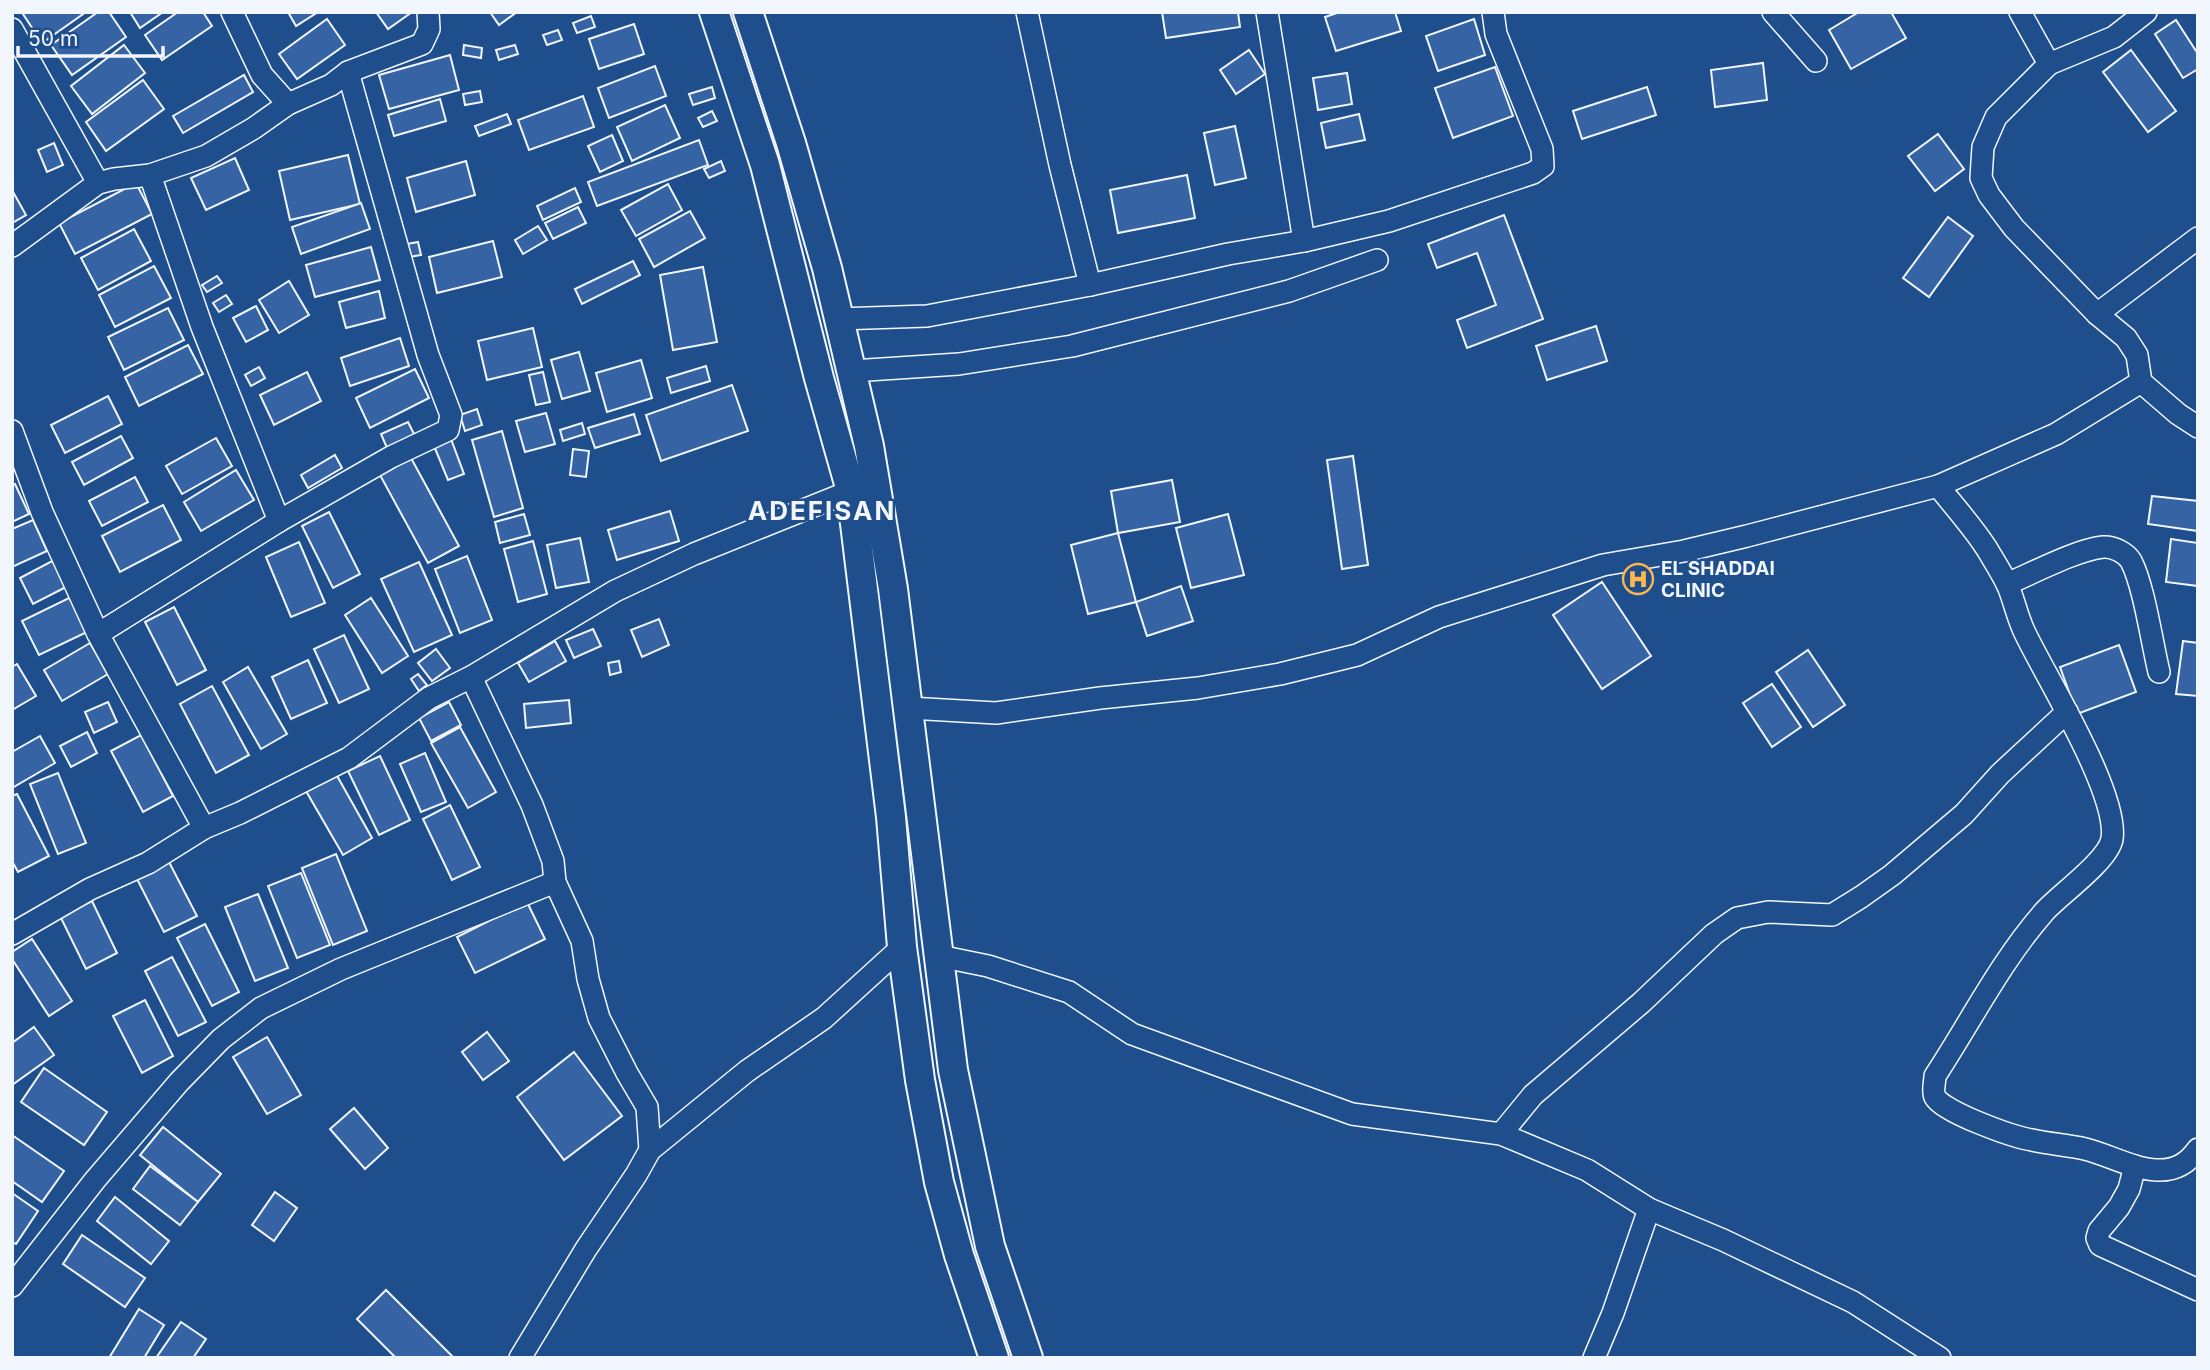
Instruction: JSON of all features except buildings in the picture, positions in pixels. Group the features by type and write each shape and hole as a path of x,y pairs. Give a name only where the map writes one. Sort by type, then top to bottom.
{"main road":[{"path":"714,12 765,165 819,378 852,491 890,804 902,947 920,1080 939,1182 959,1255 994,1358"},
{"path":"748,12 827,268 852,370 880,510 909,708 953,1070 990,1246 1028,1358"}],"street":[{"path":"232,12 262,75 288,104"},
{"path":"12,246 98,183 150,175 206,156 288,104 331,85 348,72 422,44 429,29 428,12"},
{"path":"1027,12 1060,165 1090,285"},
{"path":"1267,12 1304,241"},
{"path":"838,319 927,316 1304,241 1389,220 1532,173 1544,166 1542,149 1496,34 1493,12"},
{"path":"1773,12 1816,61"},
{"path":"2020,12 2049,64"},
{"path":"2146,12 2114,37 2049,64 1996,117 1983,147 1981,178 1989,195 2014,228 2097,314 2126,338 2137,355 2141,382 2178,414 2198,427"},
{"path":"12,29 98,183"},
{"path":"98,635 279,521 391,457 448,430 451,415 428,355 348,72"},
{"path":"150,175 202,327 279,521"},
{"path":"2097,314 2198,238"},
{"path":"852,370 959,364 1072,346 1289,292 1377,260"},
{"path":"909,708 996,713 1100,698 1198,688 1280,674 1357,655 1439,617 1603,565 1684,551 1938,486 2056,434 2141,382"},
{"path":"12,431 17,456 98,635 204,828"},
{"path":"1938,486 1985,546 2007,584 2024,629 2102,788 2111,820 2112,841 2091,867 2045,911 2011,955 1936,1076 1933,1092 1935,1099 1949,1109 2013,1136 2082,1148 2113,1156 2135,1166 2157,1170 2182,1166 2198,1149"},
{"path":"12,934 90,889 148,863 204,828 240,813 349,758 429,698 471,677 615,592 695,554 852,491"},
{"path":"2007,584 2076,555 2105,547 2117,550 2130,559 2139,585 2158,672"},
{"path":"471,677 532,805 553,861 555,882 582,941 588,979 599,1018 626,1073 647,1107 650,1150"},
{"path":"1501,1134 1533,1095 1659,987 1714,934 1737,918 1769,912 1832,915 1861,897 1892,875 1964,814 2000,774 2067,712"},
{"path":"12,1286 95,1180 179,1082 220,1039 261,1008 341,969 555,882"},
{"path":"520,1358 650,1150 747,1071 824,1018 902,947"},
{"path":"939,956 988,966 1069,992 1132,1034 1352,1114 1501,1134 1587,1170 1649,1209 1723,1240 1853,1302 1940,1358"},
{"path":"2135,1166 2129,1189 2119,1207 2099,1231 2097,1238 2101,1245 2198,1290"},
{"path":"1594,1358 1613,1313 1649,1209"}],"place":[{"name":"EL SHADDAI CLINIC","path":"1638,579"}],"district":[{"name":"ADEFISAN","path":"822,510"}]}
